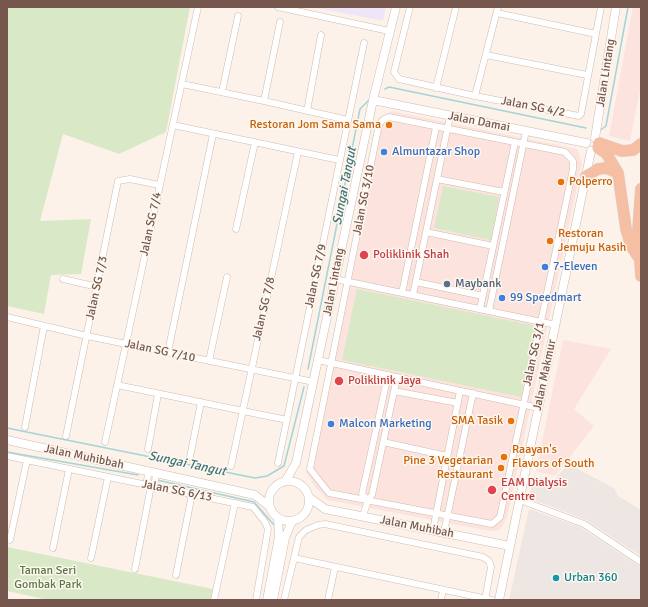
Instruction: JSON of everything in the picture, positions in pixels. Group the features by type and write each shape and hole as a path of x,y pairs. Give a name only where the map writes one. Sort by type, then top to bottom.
{"highway":[{"path":"596,145 622,151 633,150 641,144"},
{"path":"596,145 606,153 618,173 626,229 631,246 639,258"},
{"path":"586,176 598,169 606,168 618,173"},
{"path":"641,189 638,230 641,276"}],"street":[{"name":"Jalan SG 7/4","path":"105,442 198,7"},
{"path":"278,7 389,31"},
{"name":"Jalan Lintang","path":"286,480 296,463 372,100 396,7"},
{"name":"Jalan SG 4/2","path":"410,7 394,72 397,78 436,88 579,116 581,114 587,75 601,7"},
{"path":"436,88 456,7"},
{"name":"Jalan Lintang","path":"596,145 616,7"},
{"path":"475,96 497,10 596,34"},
{"path":"222,92 238,16"},
{"path":"264,101 280,22"},
{"path":"307,111 321,35"},
{"name":"Jalan SG 7/9","path":"278,463 364,43"},
{"path":"486,55 587,75"},
{"path":"182,84 348,120"},
{"name":"Jalan Damai","path":"372,100 586,143 588,149 596,145"},
{"path":"413,295 450,116"},
{"name":"Jalan SG 3/10","path":"368,500 329,493 310,469 380,124 382,120 389,117 436,127"},
{"path":"173,125 340,160"},
{"path":"402,293 436,127 523,143"},
{"path":"489,311 526,131"},
{"path":"168,352 213,134"},
{"path":"236,229 255,142"},
{"path":"480,309 515,142"},
{"name":"Jalan SG 3/1","path":"447,516 488,524 496,522 500,517 573,169 573,161 565,152 523,143"},
{"name":"Jalan Makmur","path":"499,600 586,176 596,145"},
{"name":"Jalan SG 7/8","path":"230,466 298,152"},
{"name":"Jalan SG 7/3","path":"66,436 98,287 118,181 130,179 159,185"},
{"path":"437,179 504,192"},
{"path":"418,214 429,216"},
{"path":"497,229 505,231"},
{"path":"426,232 493,246"},
{"path":"209,361 227,277"},
{"path":"63,279 98,287"},
{"path":"335,279 556,325"},
{"path":"416,282 483,296"},
{"name":"Jalan SG 7/10","path":"7,317 87,336 314,382"},
{"path":"25,427 44,326"},
{"path":"318,360 539,408"},
{"path":"388,375 362,494 368,500 447,516"},
{"path":"364,516 368,500 372,495 398,377"},
{"path":"118,385 287,420"},
{"path":"394,391 458,404"},
{"path":"433,530 460,391"},
{"path":"148,449 158,394"},
{"path":"444,532 473,394"},
{"path":"190,457 201,402"},
{"name":"Jalan Muhibbah","path":"7,440 255,495 270,507"},
{"path":"383,442 448,456"},
{"name":"Jalan SG 6/13","path":"7,456 253,507 268,529 256,600"},
{"path":"10,540 27,460"},
{"name":"Jalan Lintang","path":"296,463 300,483"},
{"path":"53,548 69,469"},
{"path":"135,569 151,486 154,482 152,471"},
{"path":"91,558 108,477"},
{"path":"255,495 273,489 281,482 286,480 300,483 306,489 310,498 306,513 297,520 292,521 278,518"},
{"path":"267,600 279,537 278,518 270,507 269,498 273,489"},
{"path":"176,576 192,494"},
{"name":"Jalan Muhibah","path":"310,498 325,509"},
{"path":"520,500 584,524 641,562"},
{"path":"214,600 235,503"},
{"name":"Jalan Muhibah","path":"306,513 325,509 510,546"},
{"path":"273,600 285,538 292,521"},
{"path":"284,600 294,558 299,537 309,529 324,524 483,557 489,562 491,567 488,600 294,558"},
{"path":"328,600 335,566"},
{"path":"441,600 443,590"}],"shaded area":[{"path":"312,7 386,7 383,21"},
{"path":"633,7 641,7 641,86 630,141 609,136"},
{"path":"392,111 577,149 582,163 507,518 500,530 490,531 328,500 316,488 306,472 379,118"},
{"path":"563,340 611,349 574,409 594,426 555,476 536,471"},
{"path":"568,464 614,488 618,496 641,510 641,556 586,520 529,498 534,476 553,481"},
{"path":"529,509 580,527 641,567 641,600 509,600"}],"green space":[{"path":"7,7 190,7 166,132 119,154 63,134 40,221 91,219 81,274 51,275 44,314 7,306"},
{"path":"443,186 499,197 491,240 434,228"},
{"path":"357,289 536,326 521,397 342,360"},
{"name":"Taman Seri Gombak Park","path":"7,547 213,589 211,600 49,600 7,591"}],"waterway":[{"name":"Sungai Tangut","path":"599,131 606,126 628,7"},
{"name":"Sungai Tangut","path":"385,89 389,87 586,128"},
{"name":"Sungai Tangut","path":"308,369 360,109 369,100"},
{"name":"Sungai Tangut","path":"7,428 255,478 267,476 284,466 304,387"},
{"path":"7,452 138,475"},
{"path":"157,480 254,502 275,526"}],"place":[{"name":"Restoran Jom Sama Sama","path":"389,125"},
{"name":"Almuntazar Shop","path":"384,152"},
{"name":"Polperro","path":"561,182"},
{"name":"Restoran Jemuju Kasih","path":"550,241"},
{"name":"Poliklinik Shah","path":"364,255"},
{"name":"7-Eleven","path":"545,267"},
{"name":"Maybank","path":"447,284"},
{"name":"99 Speedmart","path":"502,298"},
{"name":"Poliklinik Jaya","path":"339,381"},
{"name":"SMA Tasik","path":"511,421"},
{"name":"Malcon Marketing","path":"331,424"},
{"name":"Raayan's Flavors of South","path":"504,457"},
{"name":"Pine 3 Vegetarian Restaurant","path":"501,468"},
{"name":"EAM Dialysis Centre","path":"492,490"},
{"name":"Urban 360","path":"556,578"}]}
